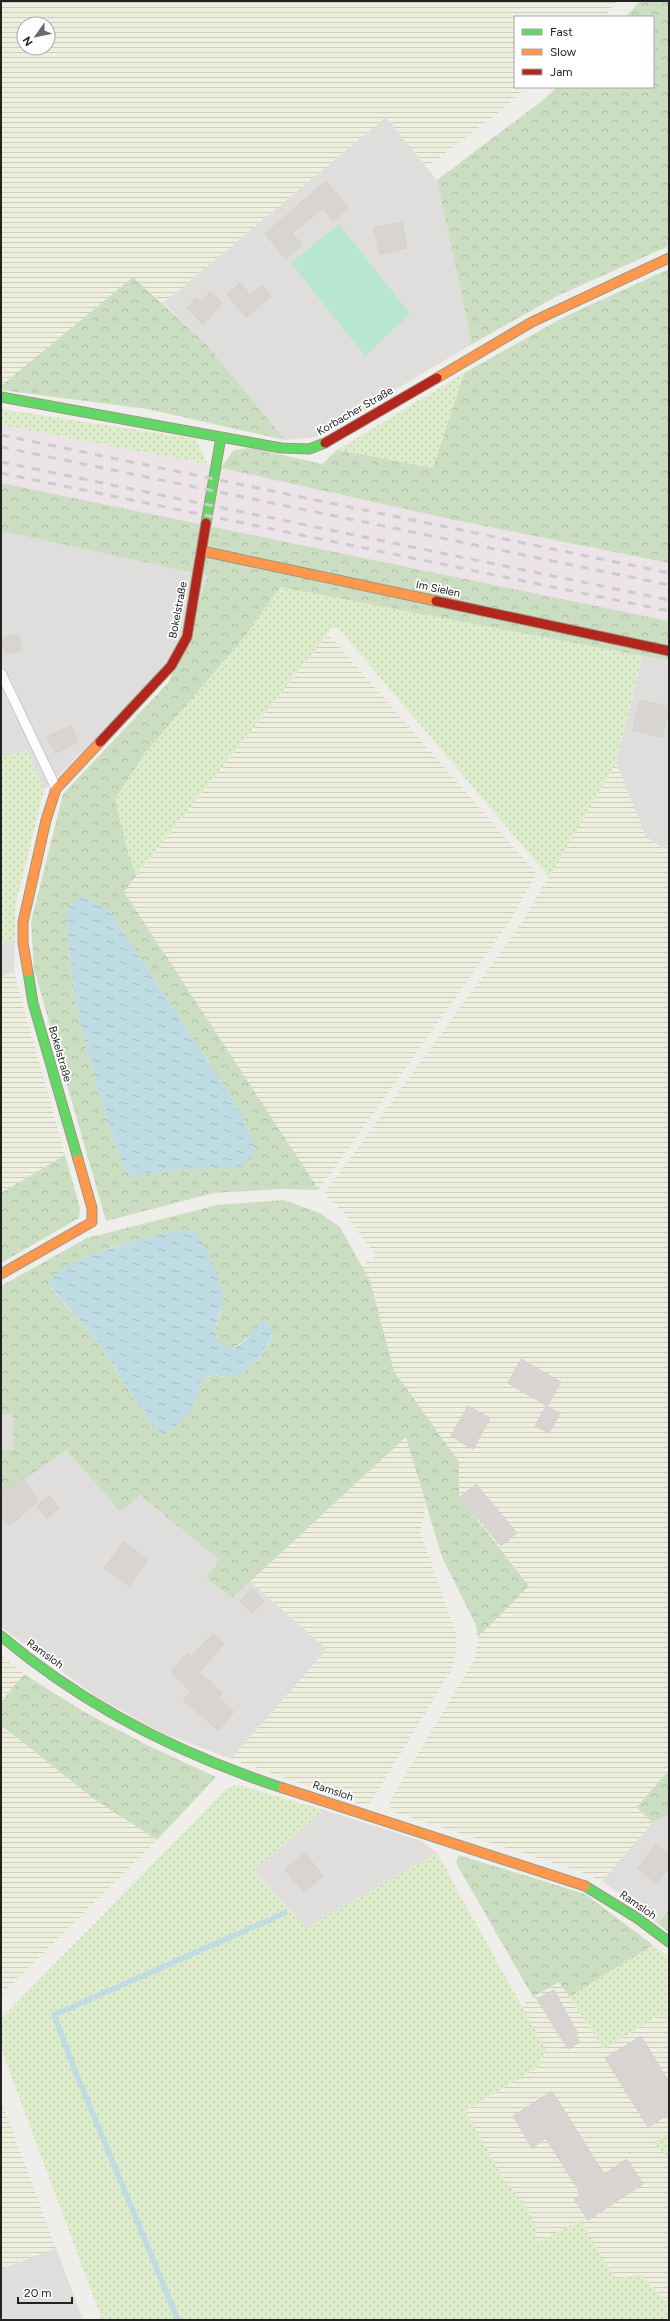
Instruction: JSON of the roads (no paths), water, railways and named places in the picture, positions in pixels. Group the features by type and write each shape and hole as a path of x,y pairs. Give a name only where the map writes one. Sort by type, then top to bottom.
{"street":[{"name":"Korbacher Straße","path":"1,397 281,448 309,449 319,446 532,322 669,258"},
{"name":"Bokelstraße","path":"1,1274 92,1222 93,1215 33,1003 23,943 23,922 46,820 56,789 161,677 183,647 187,637 221,437"},
{"name":"Im Sielen","path":"202,551 669,651"},
{"name":"Ramsloh","path":"1,1636 32,1662 93,1702 156,1737 233,1772 587,1887 637,1918 669,1942"}],"lane":[{"path":"1,673 56,789"}],"water":[{"path":"84,896 112,914 240,1111 255,1147 251,1159 240,1168 182,1169 131,1176 125,1170 93,1074 77,1008 72,975 68,942 67,908 75,900"},
{"path":"177,1230 193,1231 200,1237 219,1279 223,1293 223,1300 216,1327 218,1340 225,1347 235,1347 245,1341 260,1323 268,1322 273,1333 256,1362 242,1373 227,1377 212,1375 204,1379 200,1384 196,1401 191,1409 173,1429 165,1433 159,1432 152,1426 98,1342 50,1286 54,1276 65,1267 83,1258 104,1250"}],"waterway":[{"path":"178,2320 76,2073 54,2015 285,1913"}],"railway":[{"path":"1,435 669,573"},
{"path":"1,447 669,585"},
{"path":"1,462 669,600"},
{"path":"1,473 669,611"}]}
